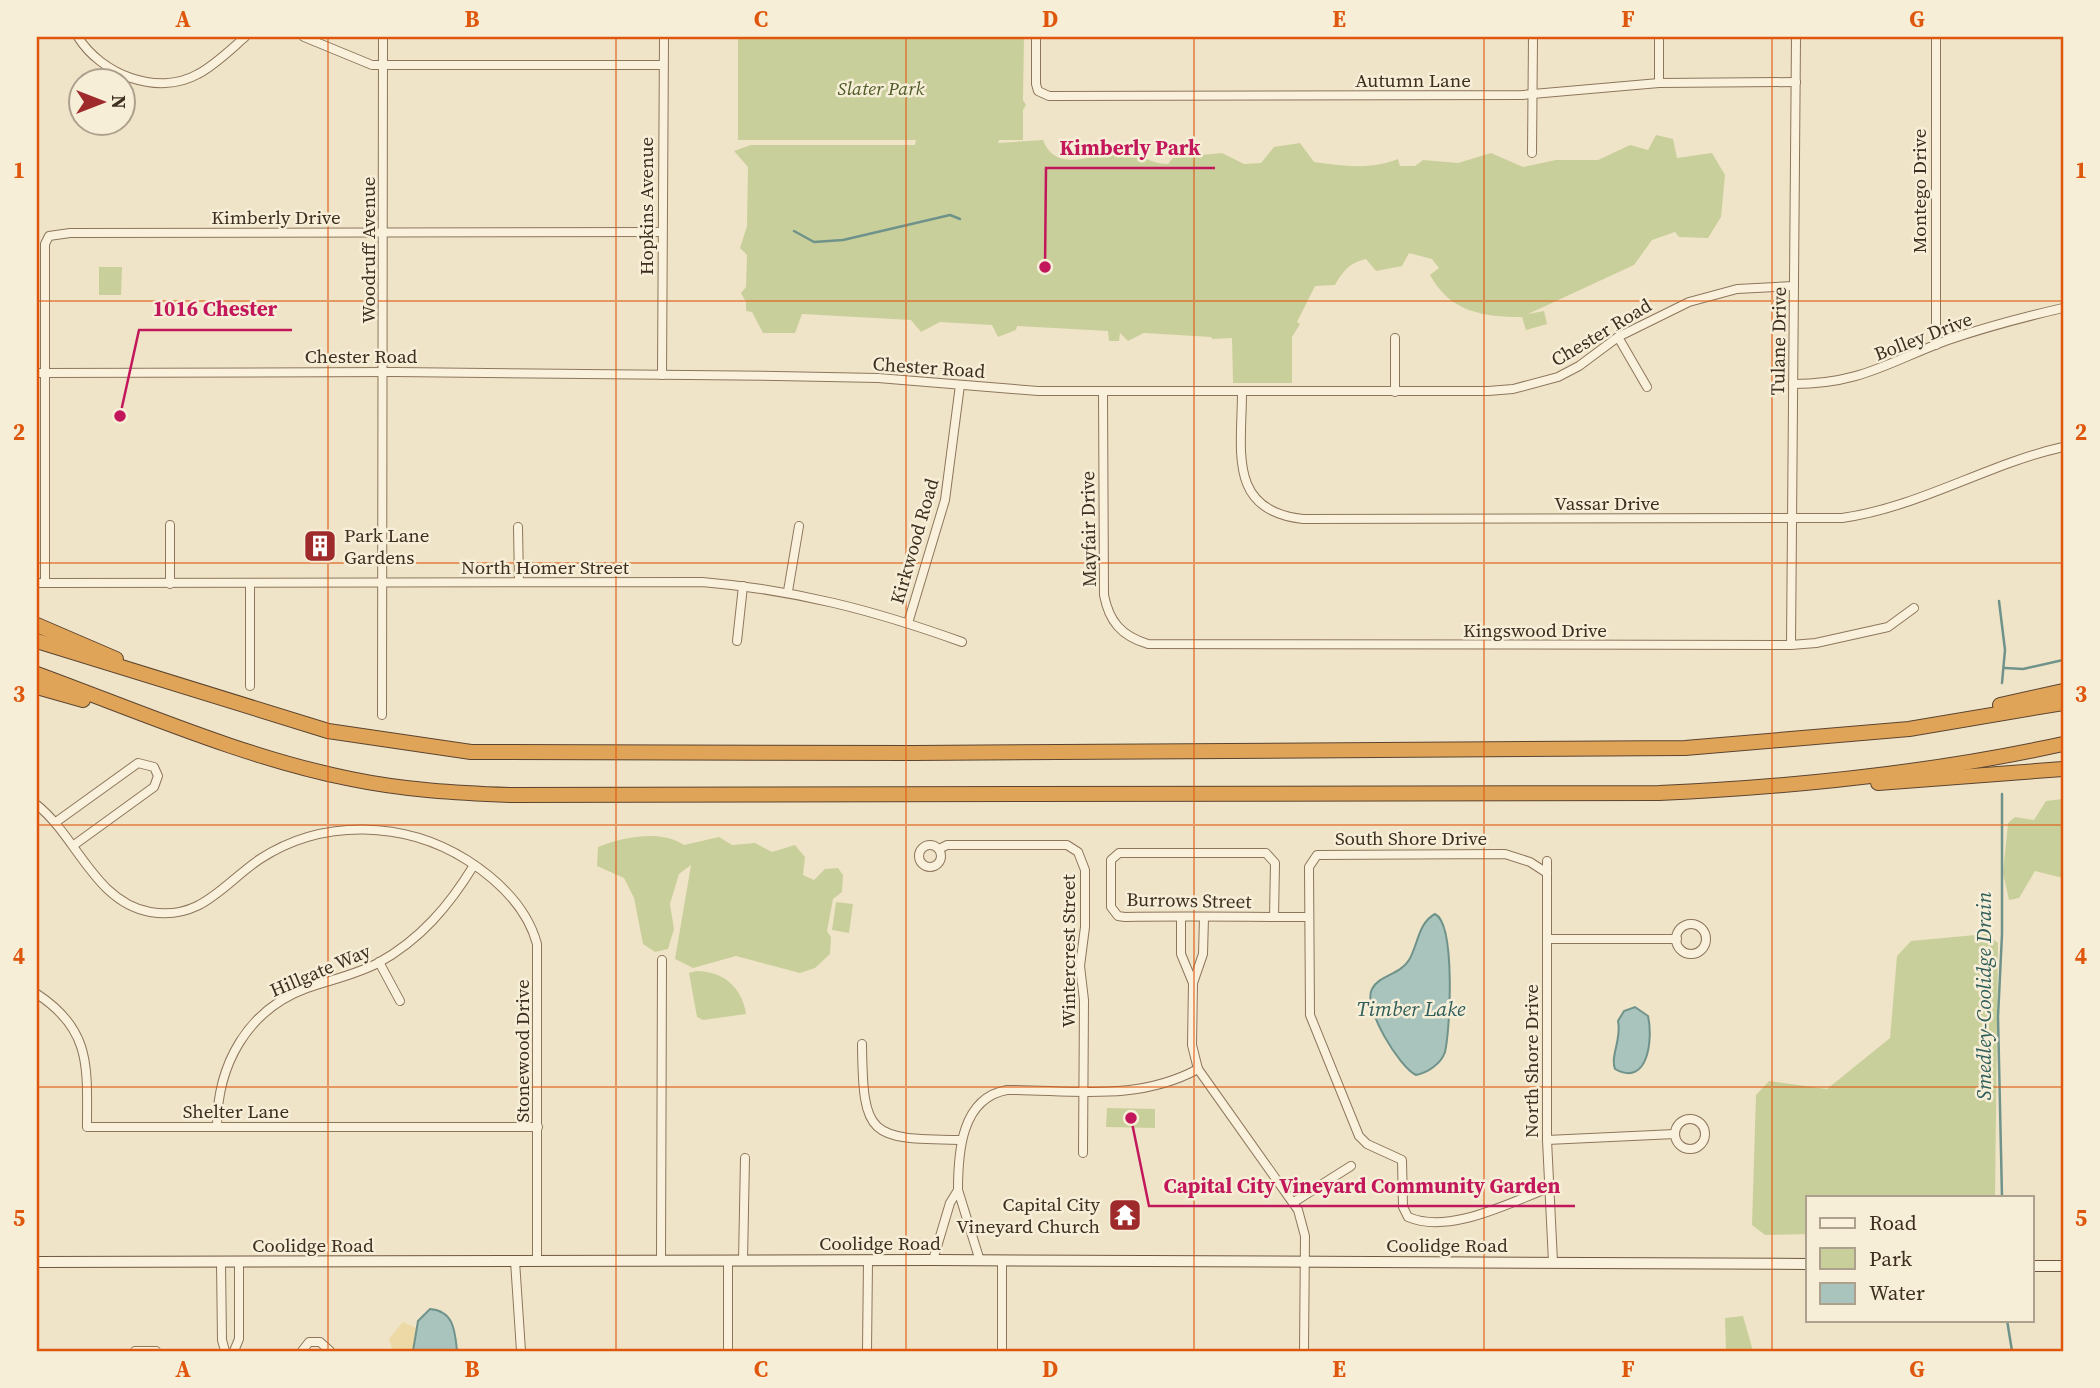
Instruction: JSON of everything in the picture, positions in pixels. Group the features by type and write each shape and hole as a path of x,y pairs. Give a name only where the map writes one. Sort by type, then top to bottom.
{"highway":[{"path":"37,625 127,663 328,731"},
{"path":"37,641 328,731 471,752 913,753 1672,748 1909,729 2063,703"},
{"path":"37,674 290,764 348,779 434,792 510,795 1669,793 1803,783 1981,761 2063,744"},
{"path":"37,687 193,730"},
{"path":"1909,729 1964,712 2063,691"},
{"path":"1803,783 1873,783 2063,769"}],"street":[{"path":"78,37 99,61 111,70 133,79 157,82 185,79 198,74 245,37"},
{"path":"304,37 372,65 663,65"},
{"name":"Woodruff Avenue","path":"382,715 383,37"},
{"name":"Hopkins Avenue","path":"662,375 664,37"},
{"name":"Autumn Lane","path":"1036,37 1036,85 1038,91 1049,96 1532,94 1659,83 1796,82"},
{"path":"1532,153 1533,37"},
{"path":"1659,37 1659,83"},
{"name":"Tulane Drive","path":"1791,645 1796,37"},
{"name":"Montego Drive","path":"1936,37 1936,345"},
{"name":"Kimberly Drive","path":"41,373 45,244 49,236 58,233 662,232"},
{"name":"Chester Road","path":"41,373 383,372 662,375 878,379 1103,392 1488,391 1535,385 1579,366 1618,337 1689,302 1737,289 1794,286"},
{"name":"Bolley Drive","path":"1793,384 1854,379 1936,345 2011,320 2063,308"},
{"path":"1618,337 1647,387"},
{"path":"1395,338 1395,392"},
{"path":"41,373 41,583"},
{"name":"Kirkwood Road","path":"908,623 945,500 960,385"},
{"name":"Mayfair Drive","path":"1103,392 1104,595 1107,611 1121,632 1148,644"},
{"name":"Vassar Drive","path":"1242,392 1245,482 1260,504 1290,517 1842,518 1899,507 1995,467 2063,447"},
{"path":"170,526 170,584"},
{"path":"788,591 799,526"},
{"path":"518,527 519,582"},
{"name":"North Homer Street","path":"41,583 688,582 788,591 908,623 962,642"},
{"path":"250,583 250,686"},
{"path":"737,641 743,586"},
{"name":"Kingswood Drive","path":"1148,644 1791,645 1816,643 1888,627 1914,608"},
{"path":"56,822 138,763 154,767 158,776 154,787 74,845"},
{"name":"Stonewood Drive","path":"37,805 56,822 100,881 118,898 137,908 164,914 186,912 205,904 242,872 284,846 343,830 383,830 417,837 453,852 474,865 516,903 529,922 537,944 537,1261"},
{"name":"Wintercrest Street","path":"939,849 947,845 1067,845 1078,852 1085,870 1080,966 1084,1000 1083,1153"},
{"name":"Burrows Street","path":"1119,853 1266,853 1275,863 1274,917 1181,916 1115,914 1111,907 1111,860 1119,853"},
{"name":"South Shore Drive","path":"1547,873 1530,862 1505,854 1321,854 1312,859 1310,866 1309,917 1310,1015 1359,1136 1367,1144 1402,1160 1403,1207 1408,1217 1419,1220 1471,1219 1549,1188"},
{"name":"North Shore Drive","path":"1548,861 1546,1140 1553,1262"},
{"name":"Hillgate Way","path":"217,1127 218,1101 226,1069 241,1039 260,1016 291,995 379,962 409,943 434,921 474,865"},
{"path":"1181,916 1182,962 1194,983"},
{"path":"1204,917 1202,962 1194,983 1192,1045 1198,1069 1294,1202 1304,1227 1304,1351"},
{"path":"1274,917 1309,917"},
{"path":"1547,939 1676,939"},
{"path":"661,1260 662,960"},
{"path":"379,962 400,1001"},
{"path":"1182,962 1193,968 1202,962"},
{"name":"Shelter Lane","path":"37,995 58,1010 80,1040 87,1065 87,1127 538,1127"},
{"path":"862,1044 862,1095 865,1109 874,1126 892,1138 960,1140"},
{"path":"980,1261 958,1189 960,1140 975,1111 998,1093 1146,1090 1176,1081 1198,1069"},
{"path":"1546,1140 1675,1134"},
{"path":"743,1261 745,1158"},
{"path":"1294,1202 1351,1166"},
{"path":"933,1260 953,1195 958,1189"},
{"name":"Coolidge Road","path":"37,1262 933,1260 1806,1264"},
{"path":"515,1261 521,1351"},
{"path":"728,1261 728,1351"},
{"path":"867,1351 868,1261"},
{"path":"1002,1261 1002,1351"},
{"path":"221,1263 222,1340 226,1351"},
{"path":"234,1351 239,1339 239,1263"},
{"path":"2034,1266 2063,1266"},
{"path":"302,1351 309,1342 320,1342 330,1351"},
{"path":"135,1351 156,1351"}],"green space":[{"name":"Slater Park","path":"738,37 1024,37 1023,100 1026,105 1023,110 1023,140 999,140 998,143 1043,140 1050,152 1059,158 1070,160 1121,152 1168,164 1173,158 1222,153 1244,164 1261,163 1274,147 1300,143 1314,162 1335,165 1378,165 1398,159 1400,166 1415,166 1423,160 1458,163 1491,153 1523,167 1556,160 1598,160 1630,145 1648,150 1656,135 1673,139 1677,158 1712,153 1725,175 1721,217 1708,238 1679,237 1675,232 1652,240 1634,265 1528,314 1544,311 1547,324 1526,330 1522,317 1494,316 1469,310 1447,297 1430,275 1439,268 1432,259 1409,253 1402,266 1376,271 1366,259 1360,261 1348,268 1335,285 1315,286 1292,337 1292,383 1233,383 1232,338 1212,339 1144,333 1128,341 1120,333 1119,341 1109,341 1108,331 1017,326 1016,330 998,337 992,325 940,322 921,332 911,320 802,314 795,333 763,333 752,312 746,311 746,302 741,293 746,287 747,255 740,248 747,226 748,167 734,151 751,145 915,145 916,140 738,140"},
{"path":"99,267 122,267 121,295 99,295"},
{"path":"2063,799 2063,878 2035,871 2019,898 2009,900 2003,873 2008,823 2015,817 2034,820 2046,801"},
{"path":"653,836 675,840 684,845 719,837 732,845 755,843 772,852 795,845 805,857 803,875 814,880 825,869 838,868 843,875 842,892 833,899 827,931 831,937 830,954 815,968 800,973 736,956 693,968 675,959 691,865 679,874 670,904 674,929 668,949 655,952 643,944 634,898 624,878 597,866 598,847 618,840"},
{"path":"836,902 853,904 849,933 832,930"},
{"path":"1986,934 1998,943 1995,1196 1806,1196 1806,1234 1765,1235 1752,1225 1756,1095 1769,1081 1827,1089 1890,1038 1897,956 1911,941"},
{"path":"696,971 715,974 730,982 744,1004 746,1014 703,1020 697,1017 689,973"},
{"path":"1107,1108 1155,1109 1155,1128 1106,1127"},
{"path":"1743,1316 1753,1351 1726,1351 1725,1318"}],"sand":[{"path":"403,1322 416,1328 413,1351 393,1351 389,1339"}],"water":[{"name":"Timber Lake","path":"1435,914 1442,922 1449,957 1447,1040 1445,1052 1437,1064 1416,1075 1401,1061 1384,1036 1370,998 1375,984 1400,969 1409,960 1425,923"},
{"path":"1635,1007 1648,1016 1649,1047 1642,1066 1635,1072 1626,1073 1615,1069 1614,1064 1619,1034 1618,1021 1624,1011"},
{"path":"430,1309 449,1318 454,1329 457,1351 413,1351 418,1321"}],"waterway":[{"path":"794,231 814,242 843,240 950,215 960,219"},
{"name":"Smedley-Coolidge Drain","path":"1999,601 2005,650 2002,683"},
{"path":"2005,668 2023,669 2063,660"},
{"name":"Smedley-Coolidge Drain","path":"2002,794 2002,934 1998,1017 2002,1196"},
{"name":"Smedley-Coolidge Drain","path":"2007,1322 2012,1351"}],"place":[{"name":"Kimberly Park","path":"1045,267"},
{"name":"1016 Chester","path":"120,416"},
{"name":"Park Lane Gardens","path":"320,546"},
{"name":"Capital City Vineyard Community Garden","path":"1131,1118"},
{"name":"Capital City Vineyard Church","path":"1125,1215"}]}
